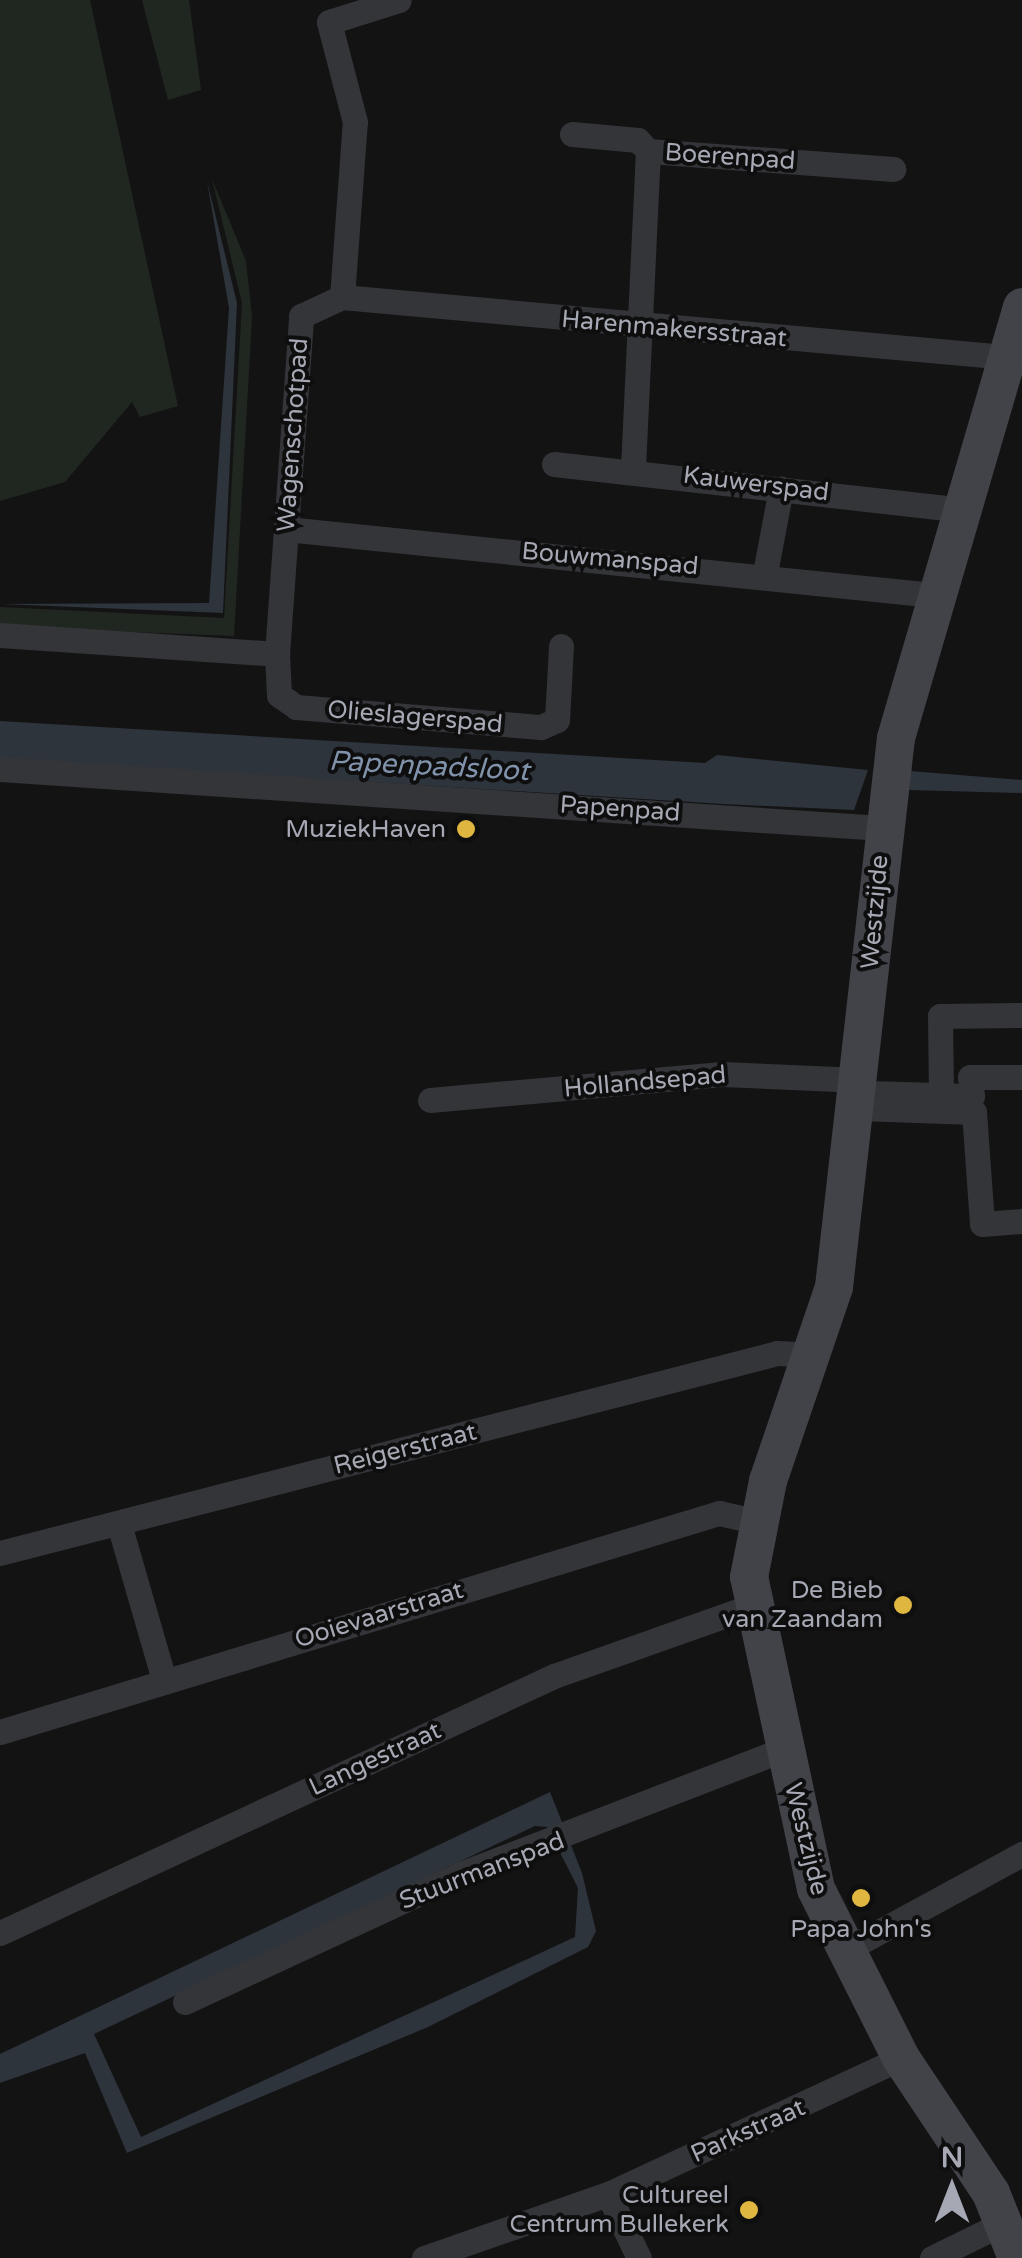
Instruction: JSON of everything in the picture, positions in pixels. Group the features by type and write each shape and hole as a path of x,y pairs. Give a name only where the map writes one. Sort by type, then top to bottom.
{"street":[{"path":"342,297 355,122 329,22 399,0"},
{"name":"Boerenpad","path":"572,134 638,140 648,150 893,169"},
{"path":"633,468 648,150"},
{"name":"Harenmakersstraat","path":"342,297 637,328 1007,356"},
{"name":"Wagenschotpad","path":"277,654 301,316 342,297"},
{"name":"Westzijde","path":"1017,2258 999,2225 991,2193 902,2058 842,1952 816,1889 784,1750 757,1604 768,1561 759,1522 834,1287 860,1094 889,773 958,509 1022,306"},
{"name":"Kauwerspad","path":"554,464 633,468 958,509"},
{"path":"766,573 781,488"},
{"name":"Bouwmanspad","path":"286,529 766,573 934,595"},
{"path":"0,635 277,654"},
{"name":"Olieslagerspad","path":"277,654 279,694 296,707 540,727 557,720 561,646"},
{"name":"Papenpad","path":"0,769 882,828"},
{"path":"942,1095 940,1016 1022,1016"},
{"name":"Hollandsepad","path":"430,1100 722,1074 860,1094"},
{"path":"860,1094 972,1096 970,1077 1022,1077"},
{"path":"860,1094 918,1113 974,1112 982,1224 1022,1221"},
{"name":"Reigerstraat","path":"0,1554 777,1353 811,1354"},
{"name":"Ooievaarstraat","path":"0,1732 719,1513 759,1522"},
{"path":"119,1524 164,1680"},
{"name":"Langestraat","path":"0,1933 554,1676 757,1604"},
{"name":"Stuurmanspad","path":"185,2002 463,1873 561,1841 784,1750"},
{"path":"842,1952 1022,1854"},
{"name":"Parkstraat","path":"424,2258 608,2194 902,2058"},
{"path":"608,2194 639,2258"},
{"path":"932,2258 999,2225"}],"shaded area":[{"path":"0,0 90,0 178,406 140,417 132,402 65,482 0,501"},
{"path":"142,0 189,0 201,90 168,100"},
{"path":"212,179 246,261 252,317 234,636 0,627 0,607 224,618 242,303"}],"water":[{"path":"207,181 237,303 223,613 0,604 209,603 229,308"},
{"name":"Papenpadsloot","path":"0,721 705,763 717,755 868,770 854,810 723,804 0,759"},
{"path":"910,771 1022,780 1022,793 909,790"},
{"path":"550,1792 582,1873 596,1931 588,1947 428,2027 127,2153 85,2053 0,2083 0,2054","holes":["535,1826 547,1827 578,1888 575,1937 141,2137 94,2034"]}],"place":[{"name":"MuziekHaven","path":"466,829"},
{"name":"De Bieb van Zaandam","path":"903,1605"},
{"name":"Papa John's","path":"861,1898"},
{"name":"Cultureel Centrum Bullekerk","path":"749,2210"}]}
